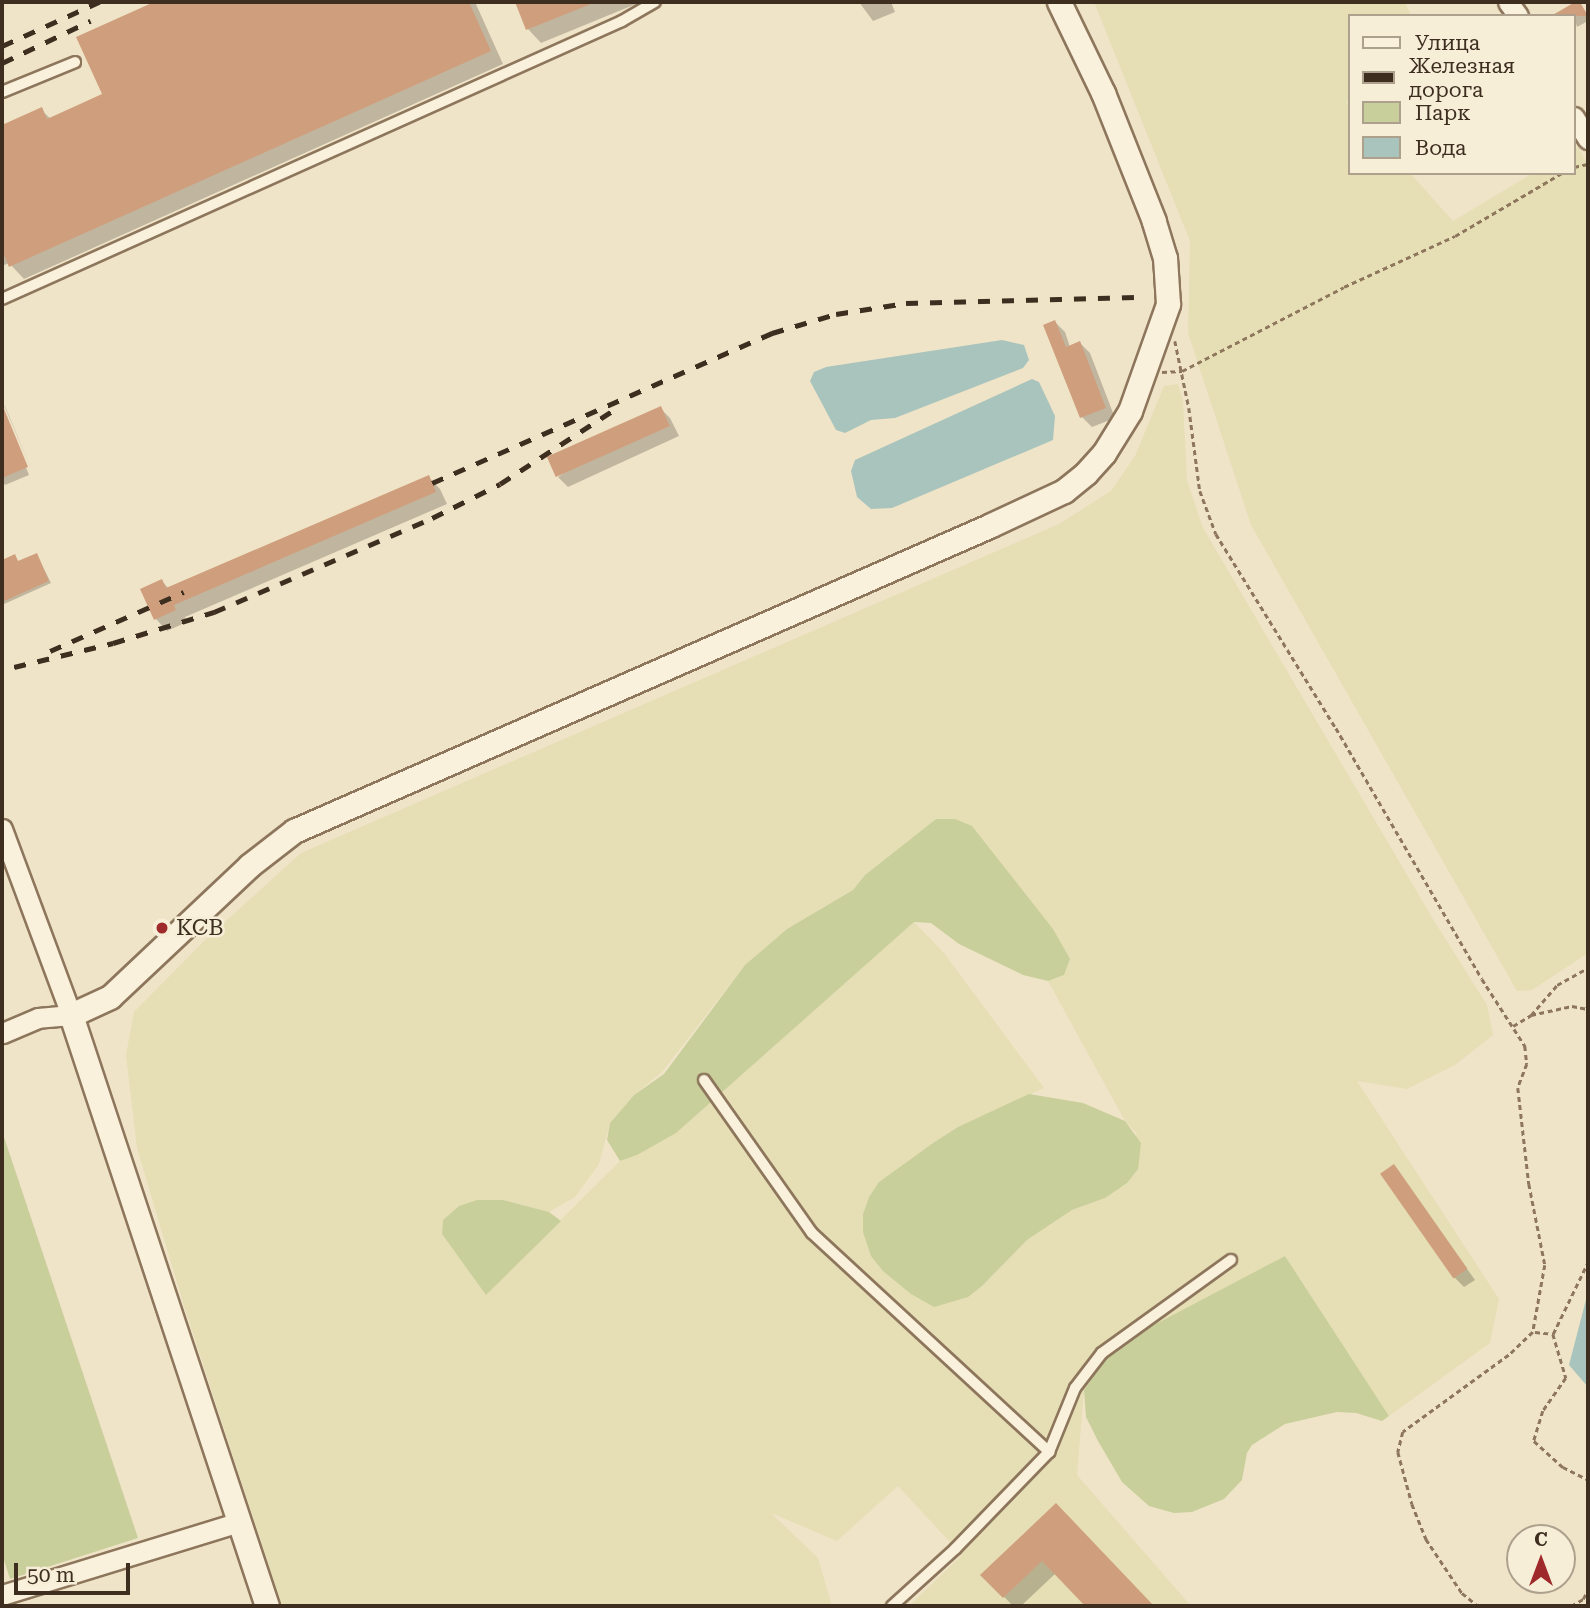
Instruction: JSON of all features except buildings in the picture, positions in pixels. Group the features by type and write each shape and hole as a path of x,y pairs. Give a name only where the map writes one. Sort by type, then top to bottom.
{"street":[{"path":"2,1033 38,1018 71,1015 110,997 250,865 294,831 741,637 1064,491 1104,453 1130,411 1168,304 1165,258 1154,221 1103,93 1059,2"},
{"path":"1576,120 1588,139"},
{"path":"2,830 71,1015 267,1606"},
{"path":"2,1595 240,1522"}],"lane":[{"path":"2,299 622,22 655,2"},
{"path":"2,92 75,62"},
{"path":"704,1080 811,1233 1049,1452"},
{"path":"892,1606 955,1549 1049,1452 1075,1388 1102,1353 1231,1260"}],"path":[{"path":"1182,371 1344,287 1455,236 1559,175"},
{"path":"1168,304 1182,371 1200,491 1216,534 1336,728 1482,979 1525,1046 1527,1064 1518,1088 1530,1184 1545,1265 1533,1332 1509,1355 1403,1432 1398,1452 1412,1504 1426,1539 1462,1593 1478,1606"},
{"path":"1513,1026 1531,1015 1557,985 1588,968"},
{"path":"1531,1015 1572,1006 1588,1009"},
{"path":"1588,1262 1553,1334 1566,1378 1543,1411 1534,1441 1563,1466 1588,1480"},
{"path":"1533,1332 1553,1334"},
{"path":"1571,1606 1583,1599 1588,1590"}],"shaded area":[{"path":"1094,2 1405,2 1410,14 1348,14 1348,175 1412,175 1453,221 1530,175 1576,175 1578,147 1588,165 1588,953 1532,990 1517,991 1251,525 1188,333 1190,241"},
{"path":"1178,384 1183,401 1187,480 1203,528 1433,919 1487,1005 1493,1035 1455,1065 1407,1089 1357,1081 1499,1299 1490,1343 1389,1416 1285,1256 1084,1390 1077,1475 1191,1606 909,1606 962,1555 898,1486 837,1541 771,1513 818,1558 832,1606 282,1606 184,1306 137,1148 126,1055 134,1012 207,938 301,853 1059,524 1111,491 1135,456 1164,386","holes":["936,819 1069,959 1064,975 1048,981 1125,1121 1137,1134 1105,1198 1072,1210 1027,1240 982,1286 863,1214 869,1197 879,1182 933,1143 958,1127 1044,1088 944,953 914,922 676,1132 637,1155 620,1161 486,1294 442,1234 443,1220 459,1206 503,1200 549,1212 575,1197 599,1164 610,1123 634,1095 662,1072 745,965 787,929 853,890 865,875"]}],"green space":[{"path":"936,819 955,819 972,826 1053,929 1070,959 1064,975 1048,981 1023,975 959,944 931,923 914,922 676,1133 637,1155 620,1161 607,1140 610,1123 634,1095 664,1074 745,965 787,929 853,890 865,875"},
{"path":"1029,1094 1083,1103 1125,1121 1141,1143 1138,1169 1127,1183 1105,1198 1072,1210 1027,1240 968,1297 934,1307 911,1294 883,1271 871,1256 863,1232 863,1214 869,1197 879,1182 933,1143 958,1127"},
{"path":"2,1131 138,1538 10,1579 2,1554"},
{"path":"477,1200 503,1200 549,1212 561,1221 486,1295 442,1234 443,1220 459,1206"},
{"path":"1285,1256 1389,1416 1382,1421 1356,1413 1337,1412 1285,1424 1252,1445 1247,1453 1242,1480 1224,1499 1192,1512 1174,1513 1149,1506 1122,1482 1098,1441 1086,1417 1084,1390 1116,1345"}],"water":[{"path":"1002,340 1024,345 1029,360 1023,368 895,418 871,420 845,433 836,430 810,381 814,372 826,367"},
{"path":"1032,379 1039,382 1055,416 1053,440 892,508 871,509 857,497 851,471 855,460"},
{"path":"1588,1292 1588,1387 1569,1365"}],"railway":[{"path":"2,46 99,2"},
{"path":"2,63 90,21"},
{"path":"432,483 772,333 836,314 906,303 1136,297"},
{"path":"14,667 113,643 214,612 432,518 500,484 612,411"},
{"path":"50,651 184,592"}],"place":[{"name":"КСВ","path":"162,928"}]}
